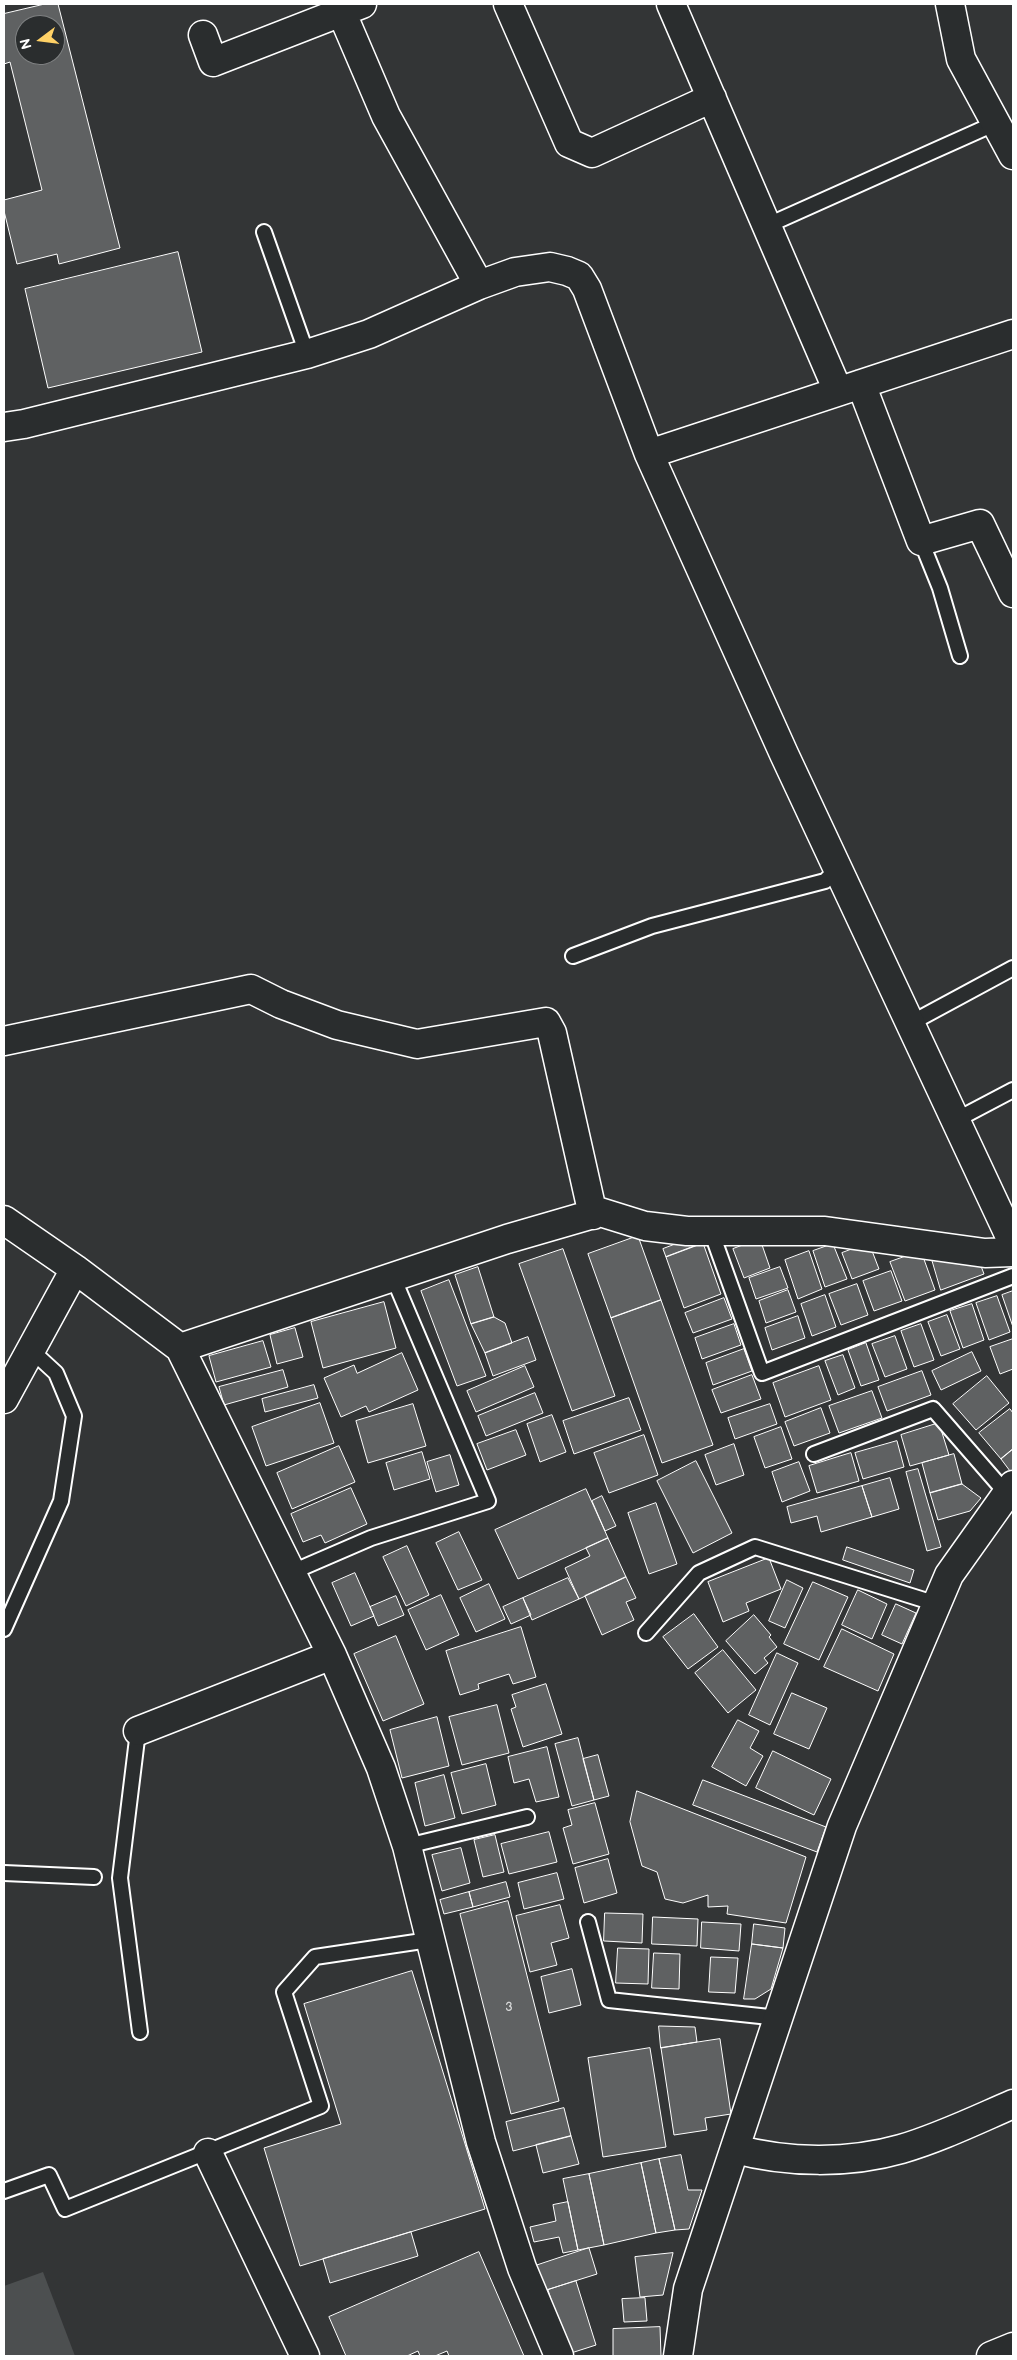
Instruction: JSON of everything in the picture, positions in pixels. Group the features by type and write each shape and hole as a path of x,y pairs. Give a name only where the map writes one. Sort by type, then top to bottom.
{"street":[{"path":"508,4 569,143 592,153 712,98"},
{"path":"671,4 766,226 850,387 920,541 980,524 1013,593"},
{"path":"950,4 961,59 1013,155"},
{"path":"203,35 213,62 347,6 386,116 479,285"},
{"path":"4,427 24,424 307,354 369,334 479,285 516,272 550,267 568,271 579,276 587,289 649,454 837,869 956,1120 1007,1215 1013,1243"},
{"path":"649,454 1013,334"},
{"path":"4,1041 251,989 282,1004 337,1025 417,1044 546,1022 552,1034 593,1215"},
{"path":"180,1348 507,1239 600,1212 645,1226 687,1231 825,1231 985,1253 1013,1252"},
{"path":"4,1220 75,1269 180,1348 290,1574 332,1655 381,1768 407,1846 481,2142 522,2268 559,2356"},
{"path":"4,1399 75,1269"},
{"path":"678,2356 688,2289 842,1826 949,1575 1010,1490"},
{"path":"138,1730 332,1655"},
{"path":"735,2149 767,2158 854,2158 899,2150 926,2141 1013,2104"},
{"path":"208,2153 305,2356"},
{"path":"991,2356 1013,2347"}],"lane":[{"path":"766,226 996,123"},
{"path":"264,232 307,354"},
{"path":"920,541 940,588 960,656"},
{"path":"573,956 652,926 825,881 837,869"},
{"path":"911,1023 1013,968"},
{"path":"956,1120 1013,1090"},
{"path":"711,1231 762,1373 1013,1276"},
{"path":"290,1574 372,1538 488,1501 393,1277"},
{"path":"4,1629 61,1501 74,1416 56,1373 31,1350"},
{"path":"814,1454 933,1409 1010,1490"},
{"path":"646,1633 699,1573 755,1547 937,1604"},
{"path":"138,1730 120,1878 140,2032"},
{"path":"407,1846 527,1818"},
{"path":"4,1873 94,1877"},
{"path":"588,1922 609,2000 779,2018"},
{"path":"4,2191 49,2175 65,2209 321,2106 284,1992 315,1957 429,1940"}],"shaded area":[{"path":"43,2272 75,2356 4,2356 4,2286"}],"building":[{"path":"45,4 58,4 61,15 15,15 15,65 65,65 65,32 120,248 59,264 57,254 17,264 4,211 4,200 42,190 10,62 4,64 4,14"},
{"path":"178,252 202,352 48,388 25,289"},
{"path":"638,1236 661,1300 611,1318 588,1254"},
{"path":"695,1237 698,1245 666,1257 663,1249"},
{"path":"760,1239 770,1268 744,1278 733,1249"},
{"path":"703,1243 721,1294 684,1308 666,1257"},
{"path":"869,1243 879,1269 852,1279 842,1253"},
{"path":"833,1244 847,1279 825,1287 813,1251"},
{"path":"563,1249 615,1396 572,1411 519,1264"},
{"path":"809,1251 822,1289 798,1299 785,1260"},
{"path":"921,1251 935,1290 905,1301 890,1262"},
{"path":"931,1256 978,1258 984,1274 941,1290"},
{"path":"478,1267 494,1317 471,1324 455,1275"},
{"path":"780,1267 788,1288 756,1299 749,1278"},
{"path":"891,1271 902,1301 874,1311 863,1281"},
{"path":"449,1280 486,1376 457,1386 421,1291"},
{"path":"857,1284 868,1315 841,1325 829,1294"},
{"path":"788,1290 796,1312 766,1323 759,1301"},
{"path":"1013,1291 1013,1327 1002,1295"},
{"path":"825,1295 836,1327 812,1336 801,1304"},
{"path":"997,1296 1010,1332 989,1340 976,1303"},
{"path":"724,1298 732,1319 693,1333 685,1313"},
{"path":"661,1300 713,1445 662,1463 611,1318"},
{"path":"384,1302 396,1348 323,1368 311,1322"},
{"path":"972,1304 984,1340 963,1348 950,1311"},
{"path":"947,1315 960,1349 941,1356 928,1322"},
{"path":"798,1316 805,1338 772,1350 765,1328"},
{"path":"494,1317 505,1323 512,1343 485,1353 471,1324"},
{"path":"734,1324 741,1345 702,1359 695,1338"},
{"path":"921,1324 934,1360 914,1367 901,1331"},
{"path":"295,1328 303,1357 277,1364 270,1335"},
{"path":"895,1336 907,1369 885,1377 872,1344"},
{"path":"528,1337 536,1360 493,1376 485,1353"},
{"path":"1013,1339 1013,1369 1000,1374 990,1347"},
{"path":"263,1341 271,1367 216,1382 209,1356"},
{"path":"866,1343 879,1380 861,1386 848,1350"},
{"path":"744,1349 752,1371 713,1385 706,1363"},
{"path":"972,1352 981,1371 941,1390 932,1371"},
{"path":"402,1353 418,1390 369,1412 366,1406 341,1417 324,1378 354,1365 357,1373"},
{"path":"843,1355 855,1388 838,1395 825,1361"},
{"path":"525,1366 534,1387 476,1412 467,1391"},
{"path":"819,1366 831,1400 785,1417 773,1383"},
{"path":"283,1370 288,1387 224,1405 219,1387"},
{"path":"922,1371 931,1395 887,1411 878,1387"},
{"path":"752,1375 761,1399 721,1413 712,1390"},
{"path":"987,1376 1009,1403 976,1430 953,1404"},
{"path":"314,1385 318,1398 265,1412 262,1399"},
{"path":"872,1391 882,1418 839,1433 829,1406"},
{"path":"535,1393 543,1413 486,1436 478,1416"},
{"path":"629,1398 641,1430 574,1454 563,1421"},
{"path":"320,1403 334,1443 266,1466 252,1427"},
{"path":"413,1404 426,1446 368,1463 356,1421"},
{"path":"770,1404 777,1424 735,1439 728,1418"},
{"path":"821,1408 830,1433 794,1446 785,1422"},
{"path":"1010,1409 1013,1413 1013,1449 1001,1459 979,1433"},
{"path":"552,1415 566,1452 540,1462 527,1424"},
{"path":"939,1423 949,1455 910,1466 901,1435"},
{"path":"781,1427 792,1459 765,1468 754,1437"},
{"path":"516,1430 526,1455 487,1470 477,1444"},
{"path":"644,1435 658,1475 609,1493 594,1453"},
{"path":"897,1441 904,1467 863,1479 855,1453"},
{"path":"734,1444 744,1475 716,1485 705,1455"},
{"path":"339,1446 355,1482 292,1509 277,1473"},
{"path":"1013,1449 1013,1475 1001,1459"},
{"path":"422,1452 430,1479 394,1490 386,1463"},
{"path":"851,1453 859,1481 817,1493 809,1466"},
{"path":"954,1454 962,1484 930,1493 922,1463"},
{"path":"450,1455 459,1485 436,1492 427,1462"},
{"path":"696,1461 732,1533 693,1553 657,1481"},
{"path":"799,1462 810,1491 782,1502 772,1472"},
{"path":"918,1469 941,1547 927,1551 906,1472"},
{"path":"890,1478 899,1509 872,1517 862,1486"},
{"path":"962,1484 981,1498 970,1511 938,1520 930,1493"},
{"path":"862,1486 872,1517 821,1532 817,1516 791,1523 787,1507"},
{"path":"351,1488 367,1524 325,1543 321,1535 303,1542 291,1514"},
{"path":"586,1489 608,1538 518,1579 495,1530"},
{"path":"602,1496 616,1526 605,1531 592,1501"},
{"path":"656,1503 677,1564 649,1574 628,1513"},
{"path":"459,1532 482,1580 458,1590 436,1543"},
{"path":"608,1538 626,1577 579,1599 565,1568 590,1556 586,1548"},
{"path":"407,1546 429,1595 406,1606 383,1557"},
{"path":"847,1547 914,1570 910,1583 843,1560"},
{"path":"769,1558 781,1589 746,1603 749,1611 723,1622 708,1582"},
{"path":"355,1573 374,1616 351,1626 332,1583"},
{"path":"626,1577 636,1598 626,1602 634,1620 602,1635 585,1596"},
{"path":"568,1578 579,1599 532,1620 523,1598"},
{"path":"787,1580 803,1588 785,1628 769,1621"},
{"path":"813,1582 848,1597 819,1660 784,1644"},
{"path":"489,1584 505,1619 476,1632 460,1598"},
{"path":"858,1590 887,1604 872,1639 842,1625"},
{"path":"441,1595 459,1635 426,1650 408,1610"},
{"path":"396,1596 404,1615 378,1626 370,1607"},
{"path":"523,1598 531,1615 511,1624 503,1607"},
{"path":"896,1604 916,1613 902,1644 882,1635"},
{"path":"694,1614 718,1647 688,1669 663,1637"},
{"path":"754,1615 771,1635 769,1637 777,1647 764,1658 768,1663 755,1674 726,1641"},
{"path":"521,1627 536,1677 513,1684 509,1674 478,1684 479,1689 460,1695 446,1651"},
{"path":"842,1629 894,1654 878,1691 824,1667"},
{"path":"396,1636 424,1704 383,1721 354,1654"},
{"path":"723,1650 756,1690 728,1713 695,1673"},
{"path":"777,1653 798,1663 770,1725 749,1715"},
{"path":"546,1684 562,1734 523,1747 511,1709 516,1707 512,1695"},
{"path":"792,1693 827,1708 809,1749 774,1734"},
{"path":"497,1705 509,1753 462,1765 449,1717"},
{"path":"437,1717 449,1766 402,1778 390,1730"},
{"path":"738,1720 759,1731 750,1748 763,1756 746,1786 712,1767"},
{"path":"578,1738 594,1800 572,1806 555,1744"},
{"path":"547,1747 559,1797 536,1802 529,1779 514,1783 508,1757"},
{"path":"773,1751 831,1779 814,1815 756,1788"},
{"path":"598,1755 609,1796 594,1800 583,1759"},
{"path":"486,1764 496,1805 462,1814 451,1773"},
{"path":"444,1775 455,1818 425,1826 415,1783"},
{"path":"703,1780 826,1827 817,1852 693,1805"},
{"path":"637,1791 806,1857 786,1923 727,1914 728,1906 708,1907 708,1895 683,1903 665,1899 657,1872 642,1866 630,1822"},
{"path":"595,1803 609,1854 573,1864 563,1828 572,1825 568,1810"},
{"path":"549,1832 557,1862 509,1874 501,1844"},
{"path":"495,1835 504,1872 483,1877 474,1840"},
{"path":"461,1848 470,1883 442,1891 432,1855"},
{"path":"608,1859 617,1893 584,1903 575,1868"},
{"path":"557,1873 564,1899 524,1909 518,1883"},
{"path":"506,1882 510,1897 473,1907 469,1892"},
{"path":"469,1892 473,1907 444,1914 440,1900"},
{"path":"508,1901 559,2101 511,2114 460,1914"},
{"path":"560,1905 569,1938 551,1943 557,1965 530,1972 516,1916"},
{"path":"605,1913 643,1914 642,1943 604,1941"},
{"path":"653,1917 698,1919 697,1946 652,1944"},
{"path":"702,1922 741,1924 739,1951 701,1948"},
{"path":"754,1924 785,1928 783,1948 752,1944"},
{"path":"752,1944 783,1948 771,1989 755,1999 744,1999"},
{"path":"618,1948 649,1949 648,1984 616,1983"},
{"path":"654,1953 680,1954 679,1989 652,1988"},
{"path":"711,1957 738,1958 735,1993 709,1992"},
{"path":"572,1969 581,2005 549,2013 541,1977"},
{"path":"412,1971 485,2209 300,2266 264,2148 341,2124 304,2004"},
{"path":"659,2026 695,2027 697,2042 661,2048"},
{"path":"720,2039 731,2114 705,2118 707,2130 674,2135 661,2048"},
{"path":"650,2048 666,2147 603,2157 588,2058"},
{"path":"564,2108 571,2136 513,2151 506,2122"},
{"path":"571,2136 579,2164 543,2173 536,2145"},
{"path":"681,2155 688,2190 702,2190 689,2229 675,2230 659,2159"},
{"path":"659,2159 675,2230 656,2233 641,2163"},
{"path":"641,2163 656,2233 604,2245 589,2174"},
{"path":"589,2174 604,2245 578,2250 563,2179"},
{"path":"568,2202 578,2250 563,2253 559,2237 534,2242 530,2227 556,2221 553,2205"},
{"path":"411,2232 418,2256 330,2283 323,2259"},
{"path":"589,2248 597,2274 543,2291 535,2266"},
{"path":"479,2252 524,2356 449,2356 447,2351 435,2356 420,2356 418,2351 407,2356 346,2356 329,2317"},
{"path":"673,2253 663,2295 640,2297 635,2257"},
{"path":"576,2281 596,2345 568,2354 548,2290"},
{"path":"645,2298 647,2321 624,2322 622,2299"},
{"path":"660,2327 661,2356 613,2356 613,2329"}]}
